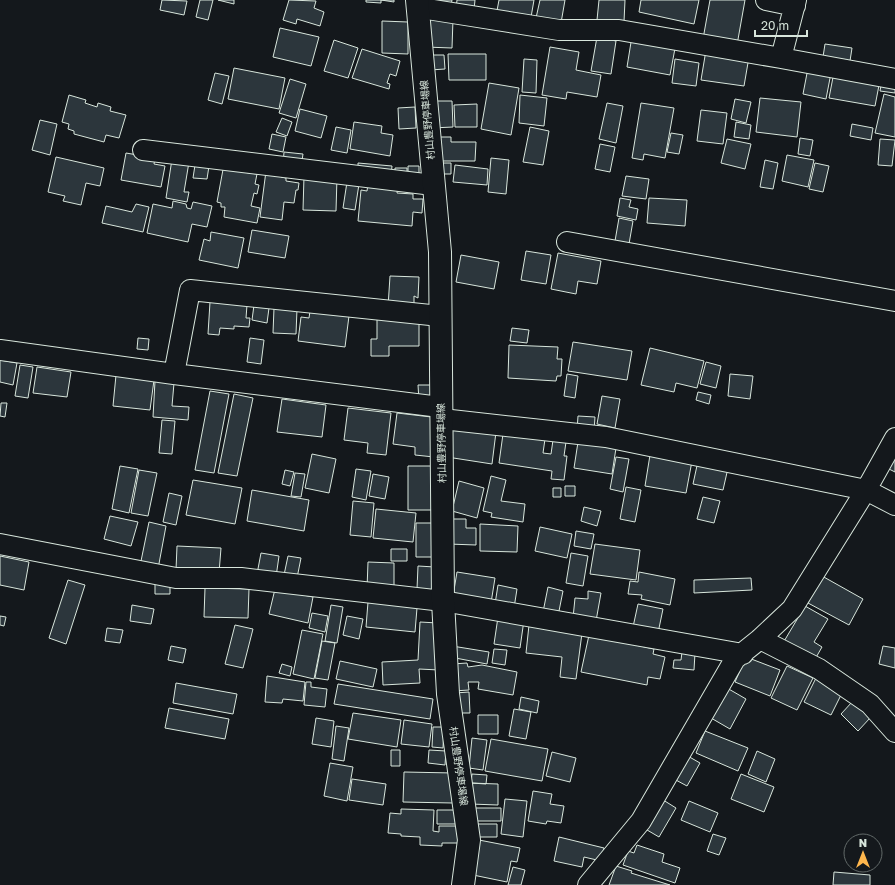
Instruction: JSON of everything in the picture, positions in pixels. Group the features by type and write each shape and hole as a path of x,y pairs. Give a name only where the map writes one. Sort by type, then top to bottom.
{"main road":[{"name":"村山豊野停車場線","path":"419,7 433,186 440,252 443,601 448,694 469,840 463,885"}],"street":[{"path":"766,0 796,3 781,58"},
{"path":"419,7 559,30 619,30 781,58 895,80"},
{"path":"143,150 433,186"},
{"path":"567,242 895,301"},
{"path":"174,374 190,290 440,316"},
{"path":"0,350 606,437 866,490 895,505"},
{"path":"588,885 641,821 734,659 743,654 792,609 866,490 895,438"},
{"path":"0,544 176,578 241,578 443,601 743,654"},
{"path":"760,639 819,669 870,704 895,732"}],"building":[{"path":"162,0 187,1 184,15 160,10"},
{"path":"200,0 213,0 208,20 196,17"},
{"path":"218,0 234,0 234,4"},
{"path":"289,0 316,1 314,8 324,12 320,26 297,19 296,24 283,20"},
{"path":"366,0 381,0 381,3 366,2"},
{"path":"381,0 394,0 394,2"},
{"path":"432,0 452,0 451,5"},
{"path":"457,0 475,0 474,10 456,8"},
{"path":"499,0 534,0 530,23 496,16"},
{"path":"540,0 565,0 561,23 536,18"},
{"path":"599,0 625,0 624,22 597,20"},
{"path":"641,0 699,0 694,24 639,12"},
{"path":"710,0 745,0 737,45 703,39"},
{"path":"426,18 453,19 452,48 425,47"},
{"path":"382,21 408,22 408,54 382,53"},
{"path":"280,28 319,37 311,66 273,57"},
{"path":"632,36 676,43 670,75 627,67"},
{"path":"597,37 616,41 611,74 591,71"},
{"path":"334,40 358,48 348,78 324,71"},
{"path":"825,44 852,48 850,61 823,57"},
{"path":"550,47 579,52 576,70 601,75 597,97 567,92 566,99 542,95"},
{"path":"362,49 400,61 396,76 390,74 387,83 390,84 389,89 352,78"},
{"path":"706,50 749,57 744,86 701,80"},
{"path":"448,54 486,54 486,80 449,80"},
{"path":"429,55 444,55 445,69 430,70"},
{"path":"524,59 537,60 536,93 522,92"},
{"path":"675,59 699,63 696,86 672,83"},
{"path":"234,68 285,78 279,109 228,99"},
{"path":"808,68 831,73 826,99 803,94"},
{"path":"834,72 880,80 875,106 829,98"},
{"path":"215,73 229,76 222,104 208,100"},
{"path":"290,79 306,84 296,118 279,113"},
{"path":"882,80 895,82 895,93 880,91"},
{"path":"489,83 519,88 511,135 481,129"},
{"path":"884,94 895,97 895,137 875,133"},
{"path":"69,95 86,100 85,103 97,107 98,103 111,107 110,111 126,115 119,138 106,135 104,142 74,134 74,131 68,129 69,124 62,122"},
{"path":"520,95 547,98 544,126 519,123"},
{"path":"760,98 801,102 797,137 756,132"},
{"path":"735,99 751,102 746,123 731,119"},
{"path":"431,101 452,101 453,127 432,128"},
{"path":"607,103 623,106 616,143 599,139"},
{"path":"641,103 674,108 665,158 644,154 643,160 632,158"},
{"path":"477,104 477,127 455,127 454,105"},
{"path":"415,107 416,128 399,129 398,108"},
{"path":"300,109 327,116 321,138 295,131"},
{"path":"701,110 727,113 723,144 697,141"},
{"path":"282,118 292,122 287,136 276,132"},
{"path":"40,120 57,124 50,155 32,150"},
{"path":"354,122 382,126 381,133 393,135 390,156 350,149"},
{"path":"736,122 751,125 749,139 734,137"},
{"path":"852,124 873,128 871,140 850,136"},
{"path":"336,127 351,130 347,153 331,150"},
{"path":"530,127 549,131 543,165 523,162"},
{"path":"671,133 683,135 679,154 667,152"},
{"path":"272,134 286,137 283,152 269,149"},
{"path":"435,137 451,137 451,142 476,142 475,161 435,161"},
{"path":"800,138 813,140 810,156 798,154"},
{"path":"727,139 751,144 745,169 721,163"},
{"path":"880,139 895,140 892,166 878,165"},
{"path":"600,144 615,147 610,172 595,169"},
{"path":"284,152 303,154 301,167 283,165"},
{"path":"126,153 155,158 154,164 165,166 161,187 121,180"},
{"path":"787,155 814,160 808,187 782,181"},
{"path":"56,157 104,168 100,186 86,183 81,205 63,201 65,196 48,192"},
{"path":"491,158 509,160 506,194 488,192"},
{"path":"172,159 189,162 184,192 189,192 187,202 166,198"},
{"path":"765,160 778,163 773,189 760,187"},
{"path":"358,163 392,166 391,176 358,173"},
{"path":"437,163 451,163 451,174 437,174"},
{"path":"815,163 829,166 823,192 809,189"},
{"path":"224,164 244,167 243,172 257,174 255,184 259,185 257,194 254,193 251,206 260,208 257,223 224,217 225,207 221,207 221,203 217,202"},
{"path":"195,165 209,166 207,179 193,178"},
{"path":"455,165 488,169 487,185 453,182"},
{"path":"408,166 419,166 419,176 408,176"},
{"path":"395,168 407,168 407,176 395,176"},
{"path":"266,171 281,173 281,177 286,178 286,181 299,183 298,190 296,190 294,203 284,202 282,220 260,217"},
{"path":"304,176 337,177 336,211 303,210"},
{"path":"626,176 649,179 646,199 622,196"},
{"path":"347,182 359,184 355,210 343,208"},
{"path":"368,184 398,186 397,193 413,194 413,199 423,199 422,213 413,212 412,226 358,221 361,190 367,191"},
{"path":"620,198 631,200 629,207 638,209 636,220 617,216"},
{"path":"649,198 687,200 685,226 647,223"},
{"path":"173,201 186,204 187,208 191,209 193,202 212,206 207,227 192,224 188,242 147,233 153,204 172,208"},
{"path":"136,204 149,207 143,232 102,223 106,206 132,212"},
{"path":"619,218 633,221 629,244 615,241"},
{"path":"252,230 289,236 285,258 248,252"},
{"path":"211,232 244,238 238,268 199,260 204,239 210,241"},
{"path":"526,251 551,255 546,284 521,280"},
{"path":"558,253 601,261 597,284 578,281 576,294 551,289"},
{"path":"461,255 499,262 494,289 456,282"},
{"path":"390,276 419,277 418,298 414,296 414,309 388,307"},
{"path":"210,302 247,305 246,318 250,318 249,327 234,326 234,329 220,328 219,335 208,334"},
{"path":"254,305 269,308 267,323 252,320"},
{"path":"274,308 297,309 296,334 273,333"},
{"path":"310,311 349,316 345,347 298,341 301,317 309,318"},
{"path":"377,315 419,321 419,346 389,346 389,356 371,356 371,339 377,339"},
{"path":"512,328 529,330 527,343 510,341"},
{"path":"138,338 149,339 148,350 137,349"},
{"path":"250,338 264,340 261,364 247,362"},
{"path":"573,342 632,351 627,380 568,371"},
{"path":"509,345 558,347 557,359 562,359 561,376 557,376 556,381 508,378"},
{"path":"650,348 704,361 697,388 676,383 674,392 641,385"},
{"path":"0,360 17,363 13,385 0,382"},
{"path":"706,362 721,366 716,388 700,384"},
{"path":"20,365 33,367 28,398 15,396"},
{"path":"37,367 71,372 67,397 33,393"},
{"path":"567,374 578,376 575,398 564,396"},
{"path":"730,374 753,376 750,399 728,396"},
{"path":"116,375 154,380 150,410 113,406"},
{"path":"155,381 174,383 172,406 189,407 188,420 153,417"},
{"path":"418,385 431,385 432,401 419,401"},
{"path":"210,391 229,394 214,473 195,470"},
{"path":"698,392 711,395 709,404 696,400"},
{"path":"234,394 253,398 237,476 218,473"},
{"path":"602,396 620,399 615,428 597,424"},
{"path":"282,399 326,405 322,437 277,432"},
{"path":"1,403 7,403 5,417 0,416"},
{"path":"348,408 391,413 386,455 367,453 368,443 344,440"},
{"path":"397,413 440,418 434,457 415,455 415,447 393,444"},
{"path":"578,416 595,417 594,431 577,430"},
{"path":"162,420 175,421 172,454 159,453"},
{"path":"451,426 496,432 492,464 447,457"},
{"path":"503,434 545,439 543,453 551,454 553,440 566,442 564,456 567,456 564,480 551,479 552,471 499,463"},
{"path":"578,442 616,448 612,474 574,468"},
{"path":"895,449 895,472 887,468"},
{"path":"312,454 336,459 329,493 305,488"},
{"path":"650,455 692,461 686,493 645,486"},
{"path":"616,457 629,459 623,492 610,489"},
{"path":"698,461 728,468 723,490 693,484"},
{"path":"120,466 138,469 129,513 112,509"},
{"path":"408,466 433,466 433,510 408,510"},
{"path":"356,469 371,471 366,500 352,497"},
{"path":"139,470 157,473 148,516 131,513"},
{"path":"285,470 294,472 290,486 282,484"},
{"path":"295,473 305,474 301,497 291,496"},
{"path":"373,474 389,477 385,499 369,496"},
{"path":"491,476 506,480 501,501 525,504 523,522 491,517 492,513 483,511"},
{"path":"193,480 242,488 235,524 186,515"},
{"path":"459,481 484,488 477,518 452,511"},
{"path":"565,486 575,486 575,496 565,496"},
{"path":"626,487 641,490 635,522 620,519"},
{"path":"553,488 561,488 561,497 553,497"},
{"path":"252,490 309,500 304,531 247,521"},
{"path":"169,493 182,496 176,525 163,522"},
{"path":"703,497 720,501 714,523 697,519"},
{"path":"353,501 374,503 371,537 350,535"},
{"path":"584,507 601,511 597,526 581,521"},
{"path":"376,509 416,513 413,542 373,538"},
{"path":"110,516 138,522 131,546 104,539"},
{"path":"448,519 466,519 466,528 476,528 476,545 448,544"},
{"path":"149,522 166,526 158,569 140,566"},
{"path":"416,523 436,523 436,557 416,557"},
{"path":"480,524 518,526 517,552 480,551"},
{"path":"540,527 572,534 567,558 535,551"},
{"path":"576,531 594,534 591,549 574,546"},
{"path":"595,544 640,550 636,580 590,574"},
{"path":"177,546 221,548 219,573 176,570"},
{"path":"391,549 407,549 407,561 391,561"},
{"path":"261,553 279,556 276,577 257,574"},
{"path":"571,553 588,556 583,586 566,583"},
{"path":"0,556 29,562 24,590 0,585"},
{"path":"288,556 301,558 297,578 284,575"},
{"path":"368,562 394,563 394,590 367,589"},
{"path":"418,566 435,567 434,590 417,589"},
{"path":"457,572 495,578 491,603 453,596"},
{"path":"639,572 675,579 670,605 641,599 642,595 628,594 630,581 638,582"},
{"path":"822,576 863,599 849,625 808,603"},
{"path":"751,578 752,590 694,593 694,580"},
{"path":"68,580 85,585 66,644 49,638"},
{"path":"155,582 170,582 170,594 155,594"},
{"path":"498,585 517,589 514,608 495,604"},
{"path":"548,587 563,591 558,616 543,612"},
{"path":"205,588 249,589 248,618 204,617"},
{"path":"275,589 313,597 308,623 269,614"},
{"path":"588,591 601,593 596,621 573,618 575,598 588,599"},
{"path":"368,602 417,608 415,632 366,627"},
{"path":"638,604 663,609 658,633 633,627"},
{"path":"132,605 154,609 151,624 130,621"},
{"path":"331,605 343,607 337,643 325,641"},
{"path":"805,606 828,619 814,642 822,647 814,661 783,643"},
{"path":"312,613 328,616 325,632 309,628"},
{"path":"0,616 6,617 4,626 0,625"},
{"path":"347,616 363,619 359,639 343,635"},
{"path":"498,617 524,620 520,648 494,644"},
{"path":"420,622 438,623 439,670 419,669 420,683 383,685 382,662 418,660"},
{"path":"235,625 253,629 243,668 225,664"},
{"path":"529,625 582,633 576,679 560,677 562,657 526,653"},
{"path":"107,628 123,630 120,643 105,641"},
{"path":"302,630 323,634 314,679 293,674"},
{"path":"589,635 654,649 653,654 665,657 660,679 648,677 647,685 581,672"},
{"path":"322,641 335,643 328,680 315,678"},
{"path":"171,646 186,649 183,663 168,660"},
{"path":"452,646 489,652 487,664 450,657"},
{"path":"883,646 895,648 895,668 879,664"},
{"path":"494,649 507,650 505,665 492,663"},
{"path":"682,652 695,653 694,670 673,668 674,660 681,660"},
{"path":"746,657 780,670 770,696 735,682"},
{"path":"340,661 377,669 373,687 336,679"},
{"path":"467,663 468,667 482,665 517,672 513,695 478,689 479,682 468,682 469,690 453,691 452,664"},
{"path":"282,664 292,667 290,676 279,673"},
{"path":"787,666 813,678 797,710 771,698"},
{"path":"267,676 305,682 303,701 283,699 282,703 265,702"},
{"path":"816,678 843,691 831,715 804,702"},
{"path":"306,682 311,682 311,687 327,689 325,707 304,705"},
{"path":"176,683 237,694 233,714 173,703"},
{"path":"338,684 433,699 430,719 334,704"},
{"path":"727,688 746,699 730,729 711,718"},
{"path":"469,692 470,713 457,713 455,693"},
{"path":"521,697 539,701 537,713 519,709"},
{"path":"852,702 870,718 858,731 841,714"},
{"path":"169,708 229,719 225,739 165,728"},
{"path":"514,709 531,712 526,739 509,736"},
{"path":"353,713 401,720 397,747 348,739"},
{"path":"478,715 498,715 498,734 478,734"},
{"path":"316,718 334,721 331,747 312,744"},
{"path":"404,720 432,724 429,747 401,744"},
{"path":"336,726 349,728 344,761 332,759"},
{"path":"433,727 444,727 443,748 432,747"},
{"path":"705,731 748,748 738,771 696,753"},
{"path":"472,738 487,740 483,770 469,768"},
{"path":"491,739 548,749 542,781 485,771"},
{"path":"391,750 400,750 400,766 391,766"},
{"path":"429,750 446,751 445,765 428,763"},
{"path":"757,751 775,759 766,782 748,774"},
{"path":"552,752 576,758 570,782 546,776"},
{"path":"686,755 700,763 687,786 674,779"},
{"path":"330,763 353,767 347,801 324,796"},
{"path":"404,772 454,773 453,803 403,802"},
{"path":"472,774 487,775 486,784 471,783"},
{"path":"741,774 774,787 764,812 731,799"},
{"path":"352,779 386,784 383,805 349,800"},
{"path":"470,783 498,784 498,805 470,804"},
{"path":"533,791 552,794 550,804 564,806 561,823 547,821 546,824 528,821"},
{"path":"660,798 676,808 659,837 642,827"},
{"path":"505,799 527,801 523,837 501,834"},
{"path":"689,801 718,813 710,832 681,820"},
{"path":"474,808 501,808 501,821 474,821"},
{"path":"401,809 434,810 433,831 439,832 439,826 461,826 461,843 442,843 442,846 420,845 420,837 401,836 401,834 388,833 390,813 401,814"},
{"path":"437,810 460,810 460,824 437,824"},
{"path":"477,824 497,824 497,837 477,837"},
{"path":"713,834 726,838 719,855 707,851"},
{"path":"559,837 604,848 601,861 584,857 582,867 554,861"},
{"path":"479,840 520,848 517,862 511,861 507,882 473,875"},
{"path":"637,845 664,854 662,862 680,868 675,883 623,865 628,851 634,853"},
{"path":"616,866 632,871 631,873 670,885 609,885"},
{"path":"513,867 525,870 521,885 508,885"},
{"path":"834,872 870,875 870,885 833,885"}]}
